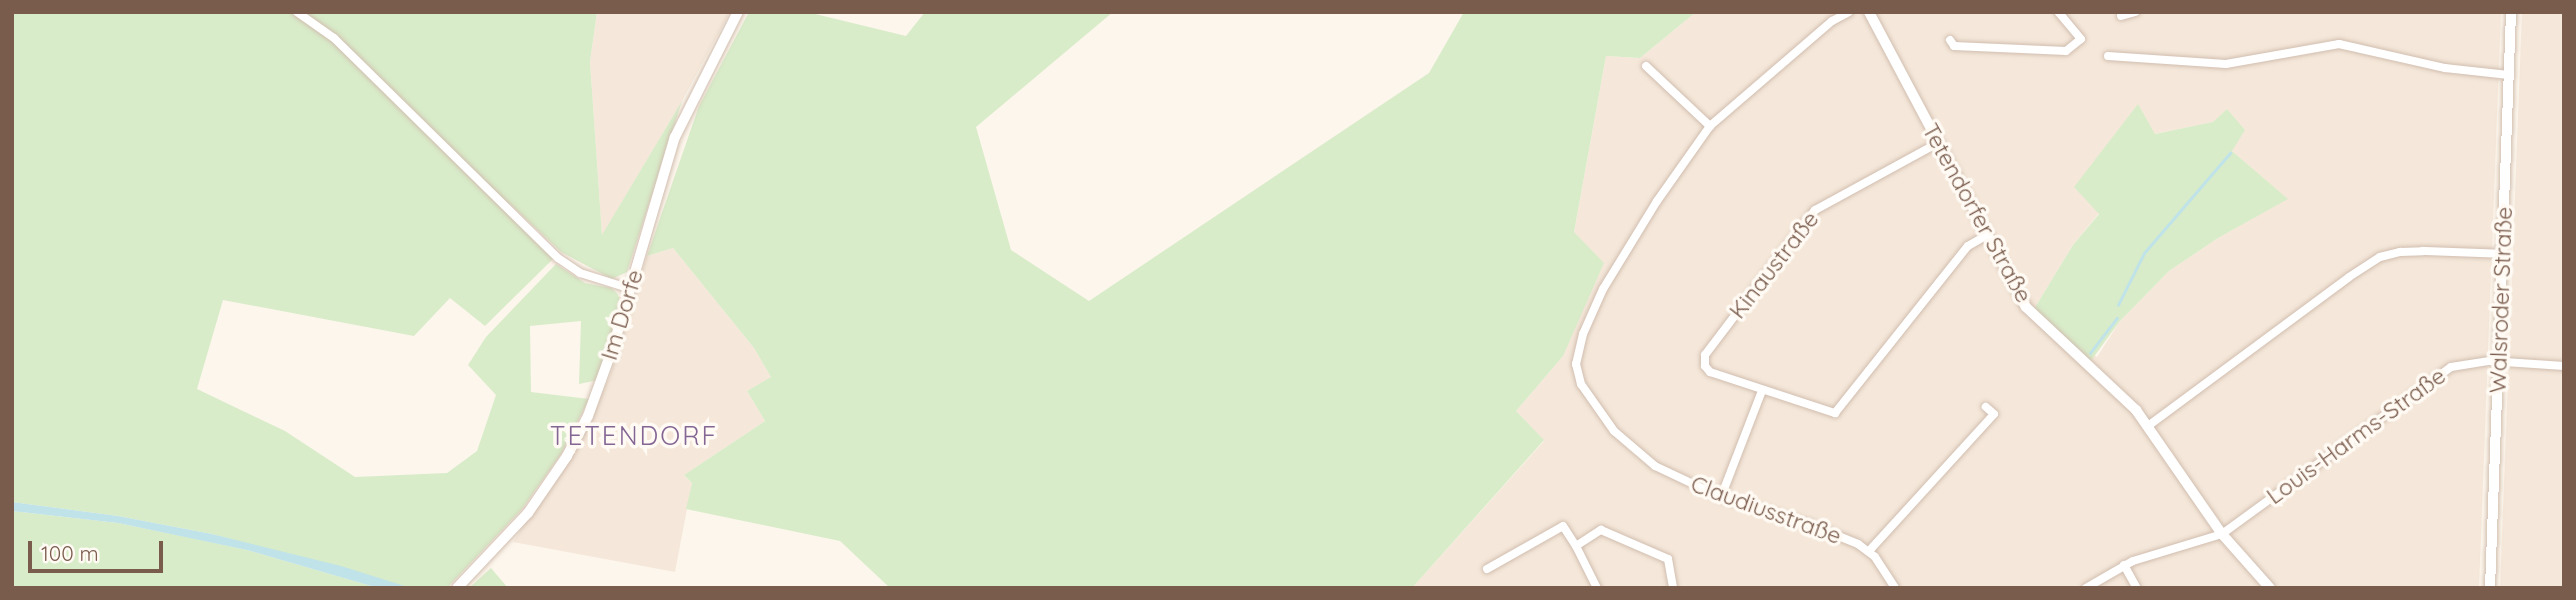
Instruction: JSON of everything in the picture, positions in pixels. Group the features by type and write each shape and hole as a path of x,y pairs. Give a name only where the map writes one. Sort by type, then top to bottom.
{"main road":[{"name":"Walsroder Straße","path":"2490,588 2494,361 2503,254 2511,12"}],"street":[{"path":"297,12 334,38 558,258 580,272 631,289"},
{"name":"Im Dorfe","path":"457,588 528,513 567,456 588,416 606,370 676,137 738,12"},
{"name":"Claudiusstraße","path":"1849,12 1832,22 1710,126 1657,201 1609,278 1583,334 1577,355 1578,374 1588,395 1614,431 1655,466 1721,497 1829,531 1869,551 1882,565 1895,588"},
{"name":"Tetendorfer Straße","path":"1868,12 2016,290 2035,318 2115,389 2148,426 2222,534 2270,588"},
{"path":"1950,40 1954,46 2066,51 2081,39 2058,12"},
{"path":"2121,16 2135,12"},
{"path":"2108,56 2226,64 2339,44 2445,68 2509,75"},
{"path":"1646,66 1710,126"},
{"name":"Kinaustraße","path":"1762,391 1710,373 1705,366 1705,355 1815,210 1938,143"},
{"path":"1721,497 1762,391 1827,412 1840,410 1965,249 1987,235"},
{"path":"2148,426 2380,257 2400,252 2423,251 2503,254"},
{"name":"Louis-Harms-Straße","path":"2086,588 2124,565 2222,534 2446,370 2494,361 2564,366"},
{"path":"1869,551 1994,414 1986,407"},
{"path":"1487,569 1563,526 1597,588"},
{"path":"1576,546 1601,530 1668,559 1673,588"},
{"path":"2124,565 2137,588"}],"shaded area":[{"path":"597,12 730,12 682,101 602,236 590,62"},
{"path":"1696,12 2501,12 2479,588 1412,588 1544,441 1516,411 1563,356 1574,232 1606,56 1640,58","holes":["2138,105 2154,134 2214,122 2227,109 2232,151 2287,199 2218,238 2169,271 2120,321 2097,357 2034,309 2073,245 2099,213"]},
{"path":"2522,12 2564,12 2564,588 2500,588"},
{"path":"673,248 754,348 771,377 747,391 765,421 684,475 692,483 675,572 513,542 582,435 610,376 647,256"}],"green space":[{"path":"12,12 597,12 590,62 602,235 682,101 627,272 612,279 561,252 510,204 504,207 554,258 485,326 450,298 414,336 223,300 197,389 285,431 355,477 447,473 477,451 496,395 468,365 486,337 556,264 585,283 611,288 617,293 621,302 598,380 579,384 581,321 530,326 531,392 589,399 561,454 522,509 447,588 411,588 212,534 118,516 12,502"},
{"path":"749,12 807,12 906,36 925,12 1113,12 976,127 1011,250 1089,301 1429,73 1464,12 1696,12 1640,58 1606,56 1574,232 1604,263 1563,356 1516,411 1544,440 1412,588 890,588 840,541 686,509 692,483 684,475 765,421 747,391 771,377 754,348 673,248 647,256 699,106"},
{"path":"2138,104 2155,134 2213,122 2227,109 2245,130 2232,151 2288,199 2218,238 2169,271 2120,321 2090,362 2034,309 2073,245 2099,214 2074,187"},
{"path":"12,511 118,523 201,540 247,550 378,588 12,588"},
{"path":"491,568 508,588 469,588"}],"water":[{"path":"12,502 118,516 212,534 341,566 411,588 378,588 247,550 118,523 12,511"}],"waterway":[{"path":"2118,305 2144,253 2230,153"},
{"path":"2090,353 2117,318"}],"district":[{"name":"TETENDORF","path":"634,436"}]}
